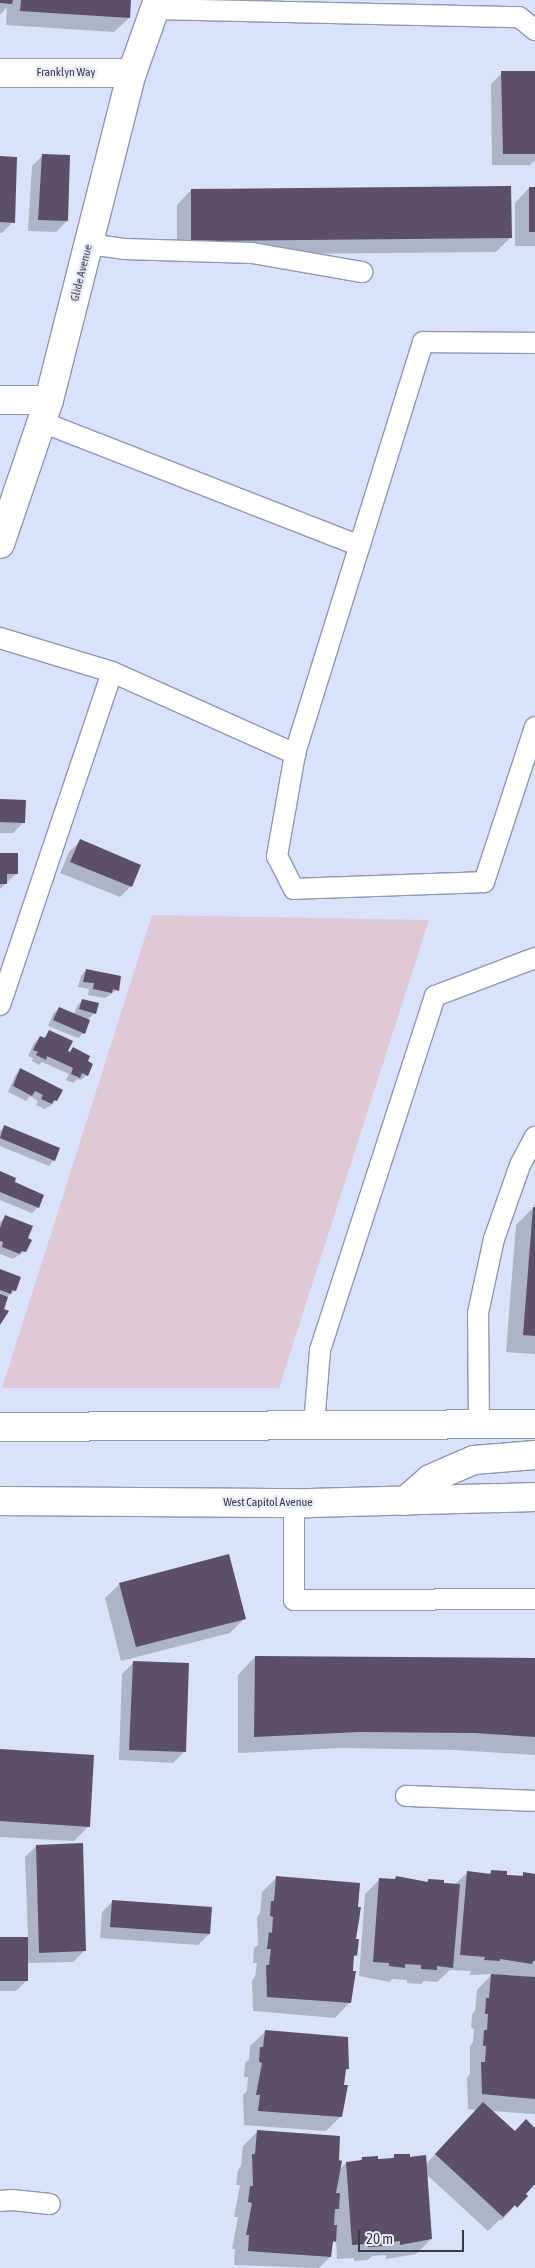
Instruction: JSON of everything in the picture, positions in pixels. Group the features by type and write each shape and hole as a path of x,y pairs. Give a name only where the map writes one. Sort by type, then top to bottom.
{"main road":[{"name":"Glide Avenue","path":"0,544 46,411 132,73 156,5"},
{"name":"Franklyn Way","path":"0,73 132,73"},
{"path":"0,400 46,411"},
{"path":"0,1427 535,1424"},
{"path":"405,1501 430,1479 474,1460 535,1455"},
{"name":"West Capitol Avenue","path":"0,1502 294,1503 535,1497"}],"lane":[{"path":"156,5 519,16 535,30"},
{"path":"89,244 124,249 252,253 362,272"},
{"path":"535,343 423,342 295,754 277,856 294,889 484,882 535,726"},
{"path":"46,411 360,546"},
{"path":"0,638 112,672 295,754"},
{"path":"0,1005 112,672"},
{"path":"314,1425 320,1350 435,996 535,958"},
{"path":"480,1424 478,1313 494,1239 520,1165 535,1137"},
{"path":"294,1503 294,1600 535,1599"},
{"path":"406,1796 535,1801"},
{"path":"0,2201 12,2200 50,2204"}],"shaded area":[{"path":"152,915 429,920 279,1388 2,1388"}],"building":[{"path":"0,0 13,0 12,4 0,3"},
{"path":"21,0 131,0 130,18 20,11"},
{"path":"501,71 535,71 535,154 503,154"},
{"path":"42,154 70,155 68,221 38,220"},
{"path":"0,156 17,157 15,223 0,222"},
{"path":"511,186 512,238 191,241 191,189"},
{"path":"529,187 535,187 535,232 529,232"},
{"path":"0,799 26,800 25,823 0,822"},
{"path":"80,839 141,865 132,887 70,862"},
{"path":"0,853 18,853 18,874 7,874 7,884 0,884"},
{"path":"86,969 121,976 119,991 113,989 112,993 93,989 94,983 83,982"},
{"path":"82,999 99,1003 96,1014 79,1009"},
{"path":"59,1007 90,1020 85,1034 53,1020"},
{"path":"49,1030 73,1041 68,1051 70,1052 73,1047 90,1056 88,1061 93,1064 88,1076 82,1073 80,1078 71,1074 73,1068 47,1056 46,1060 36,1055 38,1052 33,1050 40,1036 45,1038"},
{"path":"20,1068 63,1090 57,1101 54,1100 52,1104 41,1099 43,1095 35,1091 32,1096 13,1086"},
{"path":"4,1125 60,1148 55,1161 0,1138"},
{"path":"0,1171 16,1178 15,1182 44,1195 39,1208 0,1192"},
{"path":"533,1207 535,1207 535,1336 523,1335"},
{"path":"5,1215 33,1226 28,1238 32,1240 26,1252 21,1251 20,1254 2,1247 3,1242 0,1241 0,1228"},
{"path":"0,1269 21,1277 16,1291 12,1290 11,1294 0,1290"},
{"path":"0,1294 8,1297 4,1309 9,1311 0,1325"},
{"path":"229,1554 246,1619 136,1647 119,1583"},
{"path":"255,1656 535,1658 535,1737 474,1733 359,1732 254,1737"},
{"path":"133,1661 189,1663 186,1752 129,1750"},
{"path":"0,1749 94,1755 90,1827 0,1821"},
{"path":"83,1843 86,1951 39,1953 36,1845"},
{"path":"491,1870 507,1871 507,1875 523,1876 523,1872 535,1874 535,1961 532,1964 500,1959 500,1961 484,1960 485,1957 460,1955 467,1871 491,1874"},
{"path":"276,1876 360,1883 358,1907 361,1907 356,1939 359,1939 357,1956 354,1955 353,1971 356,1971 351,2003 267,1997 266,1965 269,1965 271,1949 267,1949 269,1932 272,1933 271,1901 274,1901"},
{"path":"396,1876 428,1882 428,1879 444,1880 444,1883 460,1884 453,1968 437,1966 437,1970 421,1969 421,1965 405,1964 405,1968 389,1966 389,1963 373,1962 379,1878 395,1879"},
{"path":"112,1900 212,1907 210,1934 110,1927"},
{"path":"0,1937 28,1937 28,1981 0,1981"},
{"path":"491,1974 535,1977 535,2099 482,2094 481,2062 485,2062 484,2030 487,2030 488,2014 485,2014 486,1998 489,1998"},
{"path":"265,2030 348,2037 349,2069 346,2069 344,2085 348,2085 342,2117 258,2111 260,2095 256,2095 262,2063 259,2062 260,2047 263,2047"},
{"path":"483,2102 515,2131 526,2119 535,2128 535,2184 526,2194 528,2196 517,2208 515,2205 503,2217 435,2154"},
{"path":"257,2130 340,2136 339,2160 342,2161 336,2193 340,2193 339,2209 335,2209 334,2225 337,2225 336,2242 333,2241 331,2257 248,2251 249,2235 246,2235 252,2203 248,2202 250,2186 253,2186 252,2154 255,2154"},
{"path":"394,2154 410,2154 410,2157 426,2155 432,2239 400,2245 400,2241 384,2243 384,2246 352,2245 346,2162 362,2160 362,2157 394,2158"}]}
